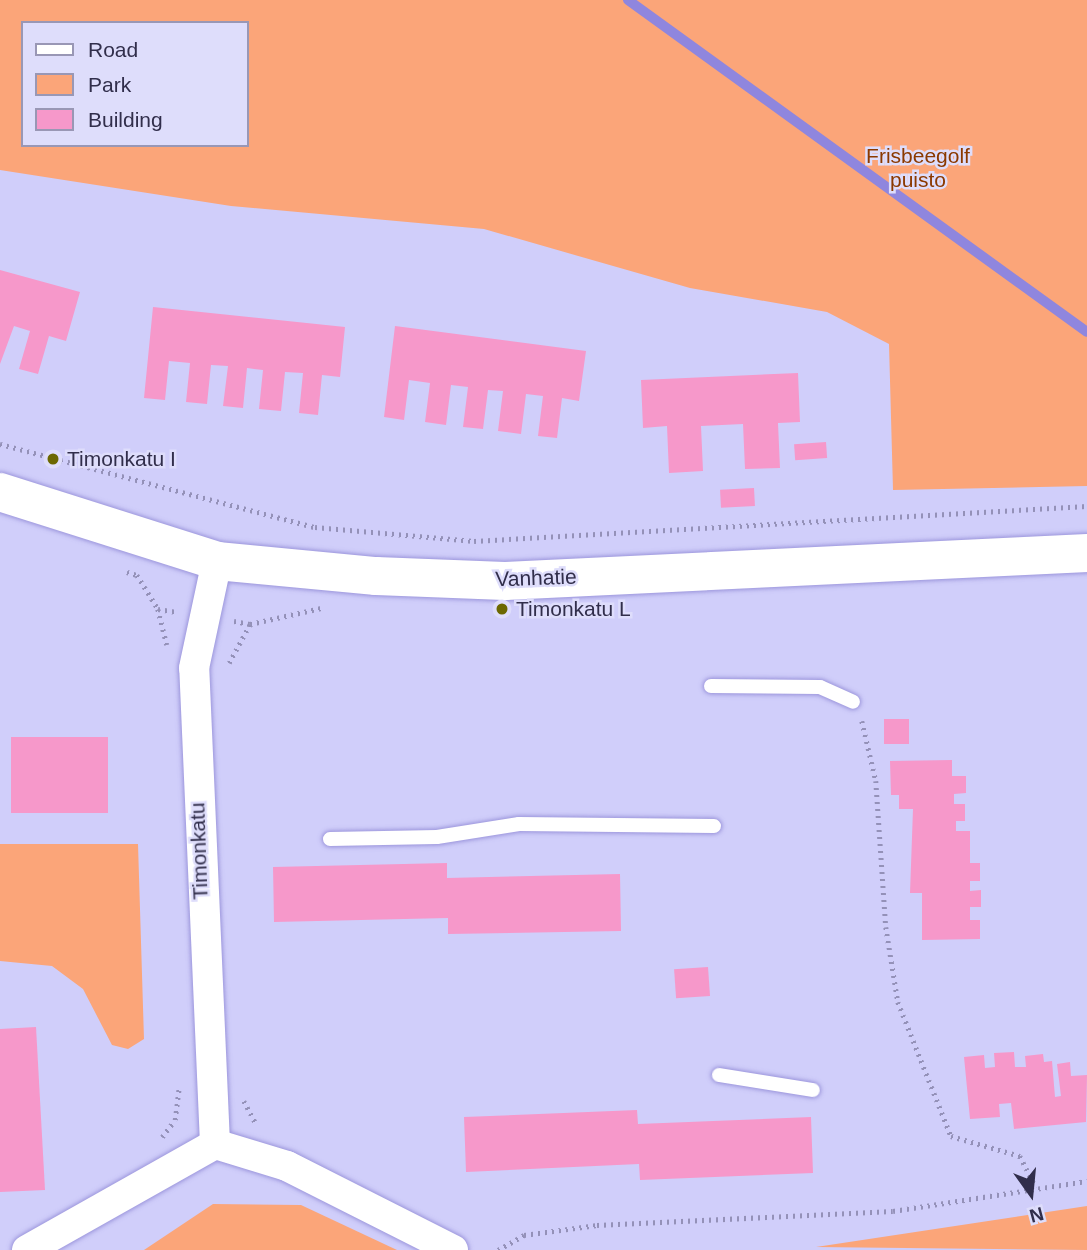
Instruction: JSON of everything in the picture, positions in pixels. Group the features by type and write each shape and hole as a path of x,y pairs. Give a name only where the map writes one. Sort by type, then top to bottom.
{"street":[{"name":"Vanhatie","path":"0,492 217,561 505,581 1086,552"},
{"name":"Timonkatu","path":"215,1144 194,668 202,615 217,561"},
{"path":"27,1250 215,1144 253,1153 453,1250"}],"lane":[{"path":"711,686 820,687 853,702"},
{"path":"330,839 437,837 519,824 714,826"},
{"path":"719,1075 813,1090"}],"path":[{"path":"0,444 315,527 460,540 1087,506"},
{"path":"112,567 137,575 158,609 168,650"},
{"path":"158,609 250,624 329,608"},
{"path":"228,668 250,624"},
{"path":"853,702 870,736 898,1002 951,1136 1020,1156 1036,1187"},
{"path":"158,1141 175,1120 181,1077"},
{"path":"243,1097 259,1129 253,1153"},
{"path":"498,1250 524,1235 597,1225 892,1211 1087,1181"}],"green space":[{"name":"Frisbeegolf puisto","path":"0,0 1087,0 1087,486 893,490 889,344 827,312 690,288 484,229 231,206 0,170"},
{"path":"0,844 138,844 144,1039 128,1049 112,1045 83,989 52,966 0,961"},
{"path":"213,1204 301,1205 397,1250 144,1250"},
{"path":"1087,1206 1087,1250 816,1247"}],"building":[{"path":"0,270 80,292 66,341 49,336 38,374 19,369 30,331 14,326 0,364"},
{"path":"153,307 345,327 340,377 322,375 318,415 299,413 303,373 285,372 281,411 259,409 263,370 247,368 243,408 223,406 228,366 211,365 207,404 186,402 190,363 169,361 165,400 144,398"},
{"path":"395,326 586,351 579,401 562,398 557,438 538,436 543,396 526,394 521,434 498,431 503,391 488,390 483,429 463,427 468,387 451,385 446,425 425,422 430,383 409,380 404,420 384,417"},
{"path":"798,373 800,422 778,423 780,468 745,469 743,424 701,426 703,471 669,473 667,426 643,428 641,380"},
{"path":"826,442 827,458 795,460 794,444"},
{"path":"754,488 755,506 721,508 720,490"},
{"path":"884,719 909,719 909,744 884,744"},
{"path":"11,737 108,737 108,813 11,813"},
{"path":"952,760 952,776 966,776 966,793 954,794 954,804 965,804 965,821 956,821 956,831 970,831 970,863 980,863 980,881 970,881 970,891 981,890 981,907 970,907 970,920 980,920 980,939 922,940 922,893 910,893 913,809 899,809 899,795 891,795 890,761"},
{"path":"447,863 447,878 620,874 621,931 448,934 448,918 274,922 273,867"},
{"path":"708,967 710,996 676,998 674,969"},
{"path":"36,1027 45,1190 0,1192 0,1029"},
{"path":"1014,1052 1015,1067 1026,1067 1025,1056 1043,1054 1044,1062 1052,1061 1055,1097 1061,1096 1057,1064 1070,1062 1071,1076 1087,1075 1086,1122 1014,1129 1011,1103 999,1104 1000,1117 970,1119 964,1057 984,1055 985,1068 995,1067 994,1053"},
{"path":"637,1110 638,1124 811,1117 813,1173 640,1180 639,1164 466,1172 464,1117"}],"waterway":[{"path":"628,0 1087,332"}],"place":[{"name":"Timonkatu I","path":"53,459"},
{"name":"Timonkatu L","path":"502,609"}]}
